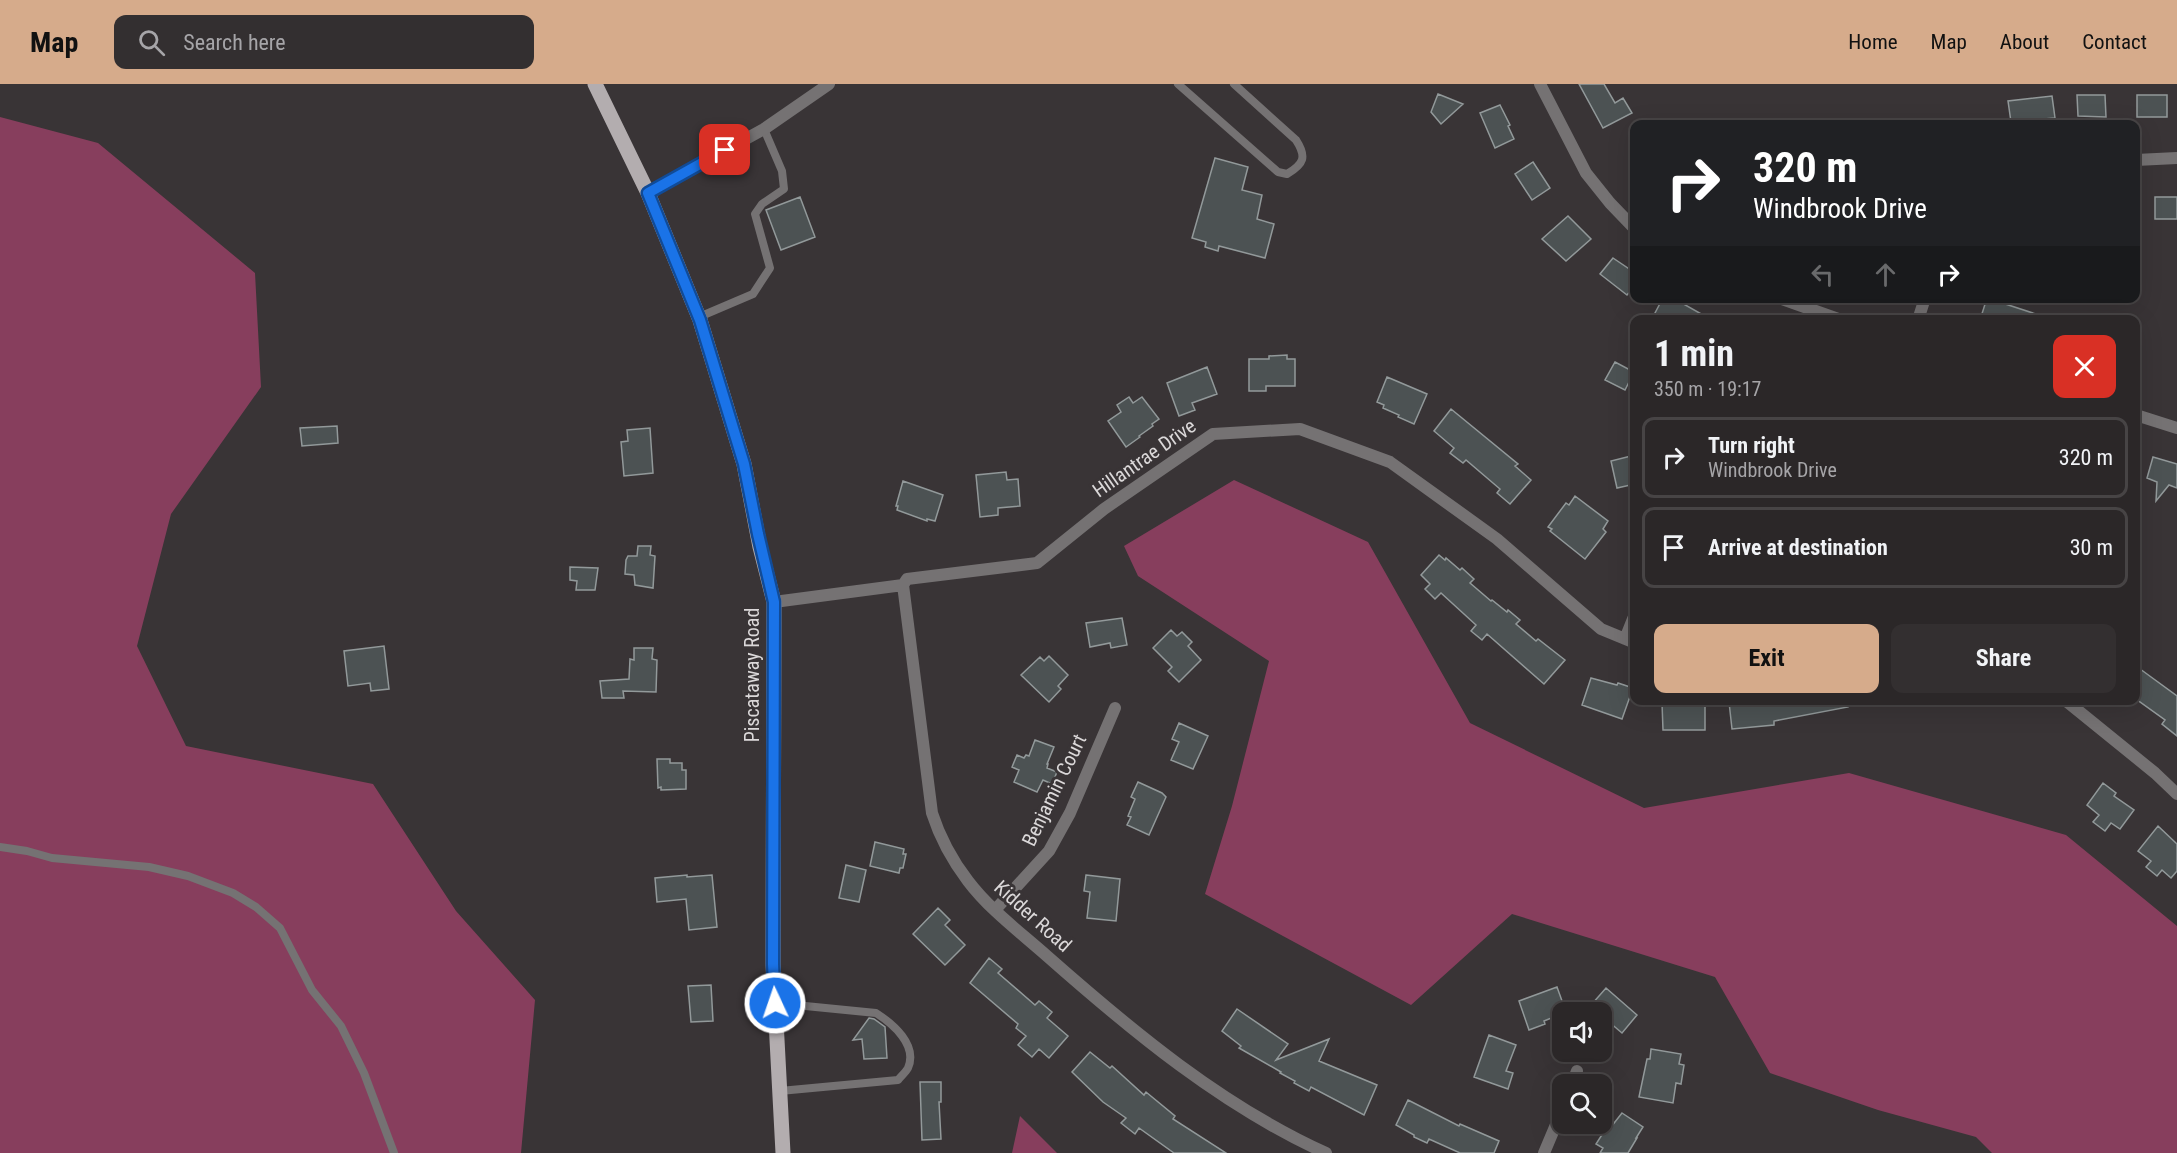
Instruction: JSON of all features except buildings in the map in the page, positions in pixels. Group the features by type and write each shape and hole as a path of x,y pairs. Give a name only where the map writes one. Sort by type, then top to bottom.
{"main road":[{"name":"Piscataway Road","path":"595,84 648,193 699,317 744,464 760,547 774,602 773,964 783,1153"}],"street":[{"path":"648,193 764,129 829,84"},
{"path":"1540,84 1586,173 1630,224"},
{"path":"2140,160 2177,158"},
{"path":"1793,303 1827,315"},
{"path":"2140,416 2177,428"},
{"name":"Hillantrae Drive","path":"774,602 903,585 907,579 1037,562 1104,509 1213,434 1300,429 1390,462 1497,539 1601,629 1630,641"},
{"name":"Kidder Road","path":"903,585 932,813 938,831 957,866 995,910 1110,1011 1260,1120 1326,1153"},
{"path":"2071,705 2155,773 2177,794"},
{"name":"Benjamin Court","path":"995,910 1049,851 1070,813 1115,708"},
{"path":"1544,1153 1552,1134"}],"lane":[{"path":"1178,84 1278,172 1287,174 1296,169 1303,159 1303,150 1296,140 1234,84"},
{"path":"699,317 753,294 770,268 755,214 762,204 784,189 782,171 764,129"},
{"path":"0,847 52,858 149,867 188,876 232,893 256,907 280,928 312,990 341,1026 364,1073 394,1153"},
{"path":"775,1003 876,1013 900,1032 910,1049 908,1068 898,1080 780,1091"}],"shaded area":[{"path":"0,117 98,143 255,273 261,387 171,514 137,646 186,746 373,784 456,911 535,1000 521,1153 0,1153"},
{"path":"1234,480 1368,542 1470,723 1644,808 1849,773 2066,835 2177,926 2177,1153 1992,1153 1976,1137 1878,1110 1770,1073 1715,977 1512,914 1411,1005 1205,894 1232,806 1269,661 1138,576 1124,546"},
{"path":"1020,1116 1057,1153 1012,1153"}],"route":[{"path":"725,150 648,193 700,320 744,464 774,602 773,964 775,1003"}]}
